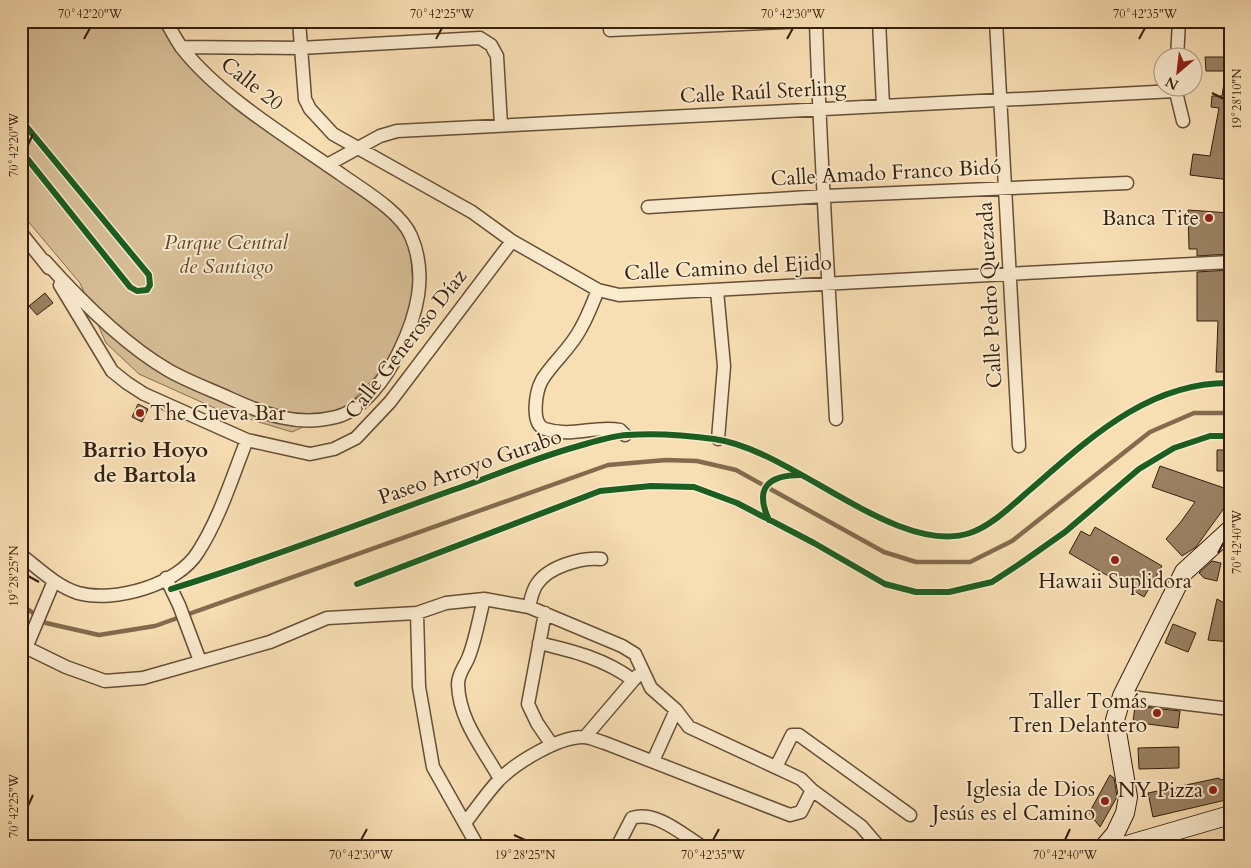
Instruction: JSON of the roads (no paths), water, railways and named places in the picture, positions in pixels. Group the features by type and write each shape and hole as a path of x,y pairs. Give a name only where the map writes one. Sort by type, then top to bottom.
{"main road":[{"path":"1104,847 1115,834 1122,820 1128,797 1115,720 1122,696 1184,572 1230,530"},
{"path":"1120,847 1230,816"}],"street":[{"name":"Calle 20","path":"45,261 99,315 167,369 279,419 308,421 337,417 352,410 365,399 391,366 415,314 421,277 418,256 412,239 403,224 378,200 225,92 198,67 181,47 166,21"},
{"name":"Calle Camino del Ejido","path":"299,21 304,89 310,109 333,134 472,212 512,240 598,290 619,295 717,291 1008,272 1230,262"},
{"path":"610,30 806,21"},
{"path":"816,21 818,109 825,196 836,419"},
{"path":"879,21 884,106"},
{"name":"Calle Pedro Quezada","path":"996,21 1003,187 1019,446"},
{"path":"1178,48 1179,21"},
{"path":"181,47 300,48 480,38 491,45 496,56 501,125"},
{"name":"Calle Raúl Sterling","path":"327,165 380,136 397,131 1154,90"},
{"path":"1177,98 1183,121"},
{"name":"Calle Amado Franco Bidó","path":"648,207 1003,187 1127,183"},
{"name":"Calle Generoso Díaz","path":"21,233 45,261 112,371 144,394 247,440 310,454 334,449 356,438 390,402 512,240"},
{"path":"598,290 581,329 541,381 535,414 538,424 546,430 570,434 612,428 620,430 625,435"},
{"path":"717,291 724,366 718,439"},
{"path":"21,554 54,581 78,593 107,597 146,589 166,578 197,554 210,531 247,440"},
{"path":"529,607 537,584 550,573 587,558 601,558"},
{"path":"166,578 179,605 200,661"},
{"path":"54,581 23,646 66,667 105,681 143,678 270,642 327,618 417,613 446,603 484,599 529,607 622,646 635,654 650,688 676,710 689,727 801,779 812,790 862,826 880,847"},
{"path":"484,599 469,656 461,670 458,683 462,707 476,742 500,779"},
{"path":"417,613 419,687 433,766 478,847"},
{"path":"545,613 528,704 536,723 552,745"},
{"path":"539,643 586,654 622,672 633,680"},
{"path":"585,737 642,670"},
{"path":"1122,696 1230,709"},
{"path":"653,762 676,710"},
{"path":"776,767 792,735 799,735 910,815"},
{"path":"465,823 500,779 523,761 552,745 568,739 585,737 790,815 801,812 812,790"},
{"path":"617,847 632,818 640,816 653,817 703,847"}],"waterway":[{"path":"21,604 46,623 99,635 155,626 608,465 666,460 697,461 736,470 884,552 916,562 970,562 1012,541 1150,432 1194,413 1230,413"}],"place":[{"name":"Banca Tite","path":"1209,218"},
{"name":"The Cueva Bar","path":"140,413"},
{"name":"Hawaii Suplidora","path":"1115,560"},
{"name":"Taller Tomás Tren Delantero","path":"1157,713"},
{"name":"NY Pizza","path":"1213,790"},
{"name":"Iglesia de Dios Jesús es el Camino","path":"1105,801"}],"district":[{"name":"Barrio Hoyo de Bartola","path":"145,462"}],"park label":[{"name":"Parque Central de Santiago","path":"226,254"}]}
